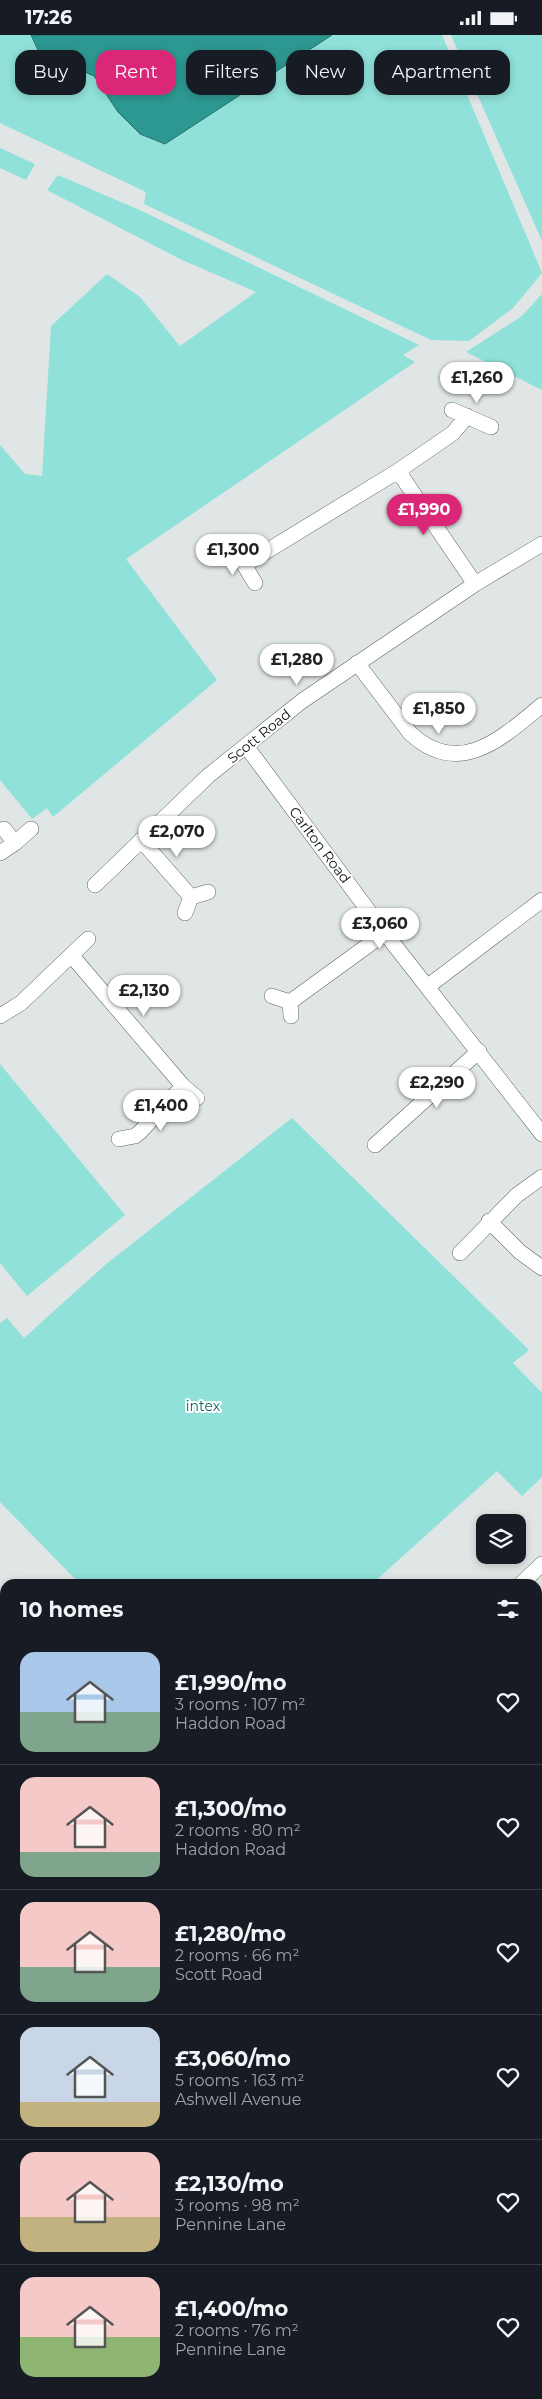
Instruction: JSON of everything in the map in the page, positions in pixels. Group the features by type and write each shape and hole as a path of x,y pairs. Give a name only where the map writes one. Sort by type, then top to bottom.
{"street":[{"path":"452,410 491,427"},
{"path":"255,583 241,559 398,471 453,433 467,416"},
{"path":"398,471 475,584"},
{"name":"Scott Road","path":"95,885 208,776 328,682 475,584 542,544"},
{"path":"357,663 410,733 420,743 442,752 465,753 488,746 542,705"},
{"name":"Carlton Road","path":"246,747 385,933 542,1134"},
{"path":"4,829 15,843"},
{"path":"0,853 31,829"},
{"path":"141,840 191,897"},
{"path":"184,913 191,897 208,892"},
{"path":"427,987 542,900"},
{"path":"272,996 291,1009 385,933"},
{"path":"0,1017 21,1003 88,939"},
{"path":"72,956 183,1086 197,1098"},
{"path":"375,1145 479,1051"},
{"path":"115,1141 135,1136 140,1132 183,1086"},
{"path":"460,1253 489,1221 517,1195 542,1177"},
{"path":"489,1221 520,1252 542,1268"},
{"path":"526,1579 542,1564"}],"green space":[{"path":"0,35 31,35 38,50 15,50 15,95 86,95 86,73 96,79 96,95 107,95 118,112 139,134 164,144 240,95 276,95 276,71 286,65 286,95 364,95 364,50 309,50 332,35 442,35 448,50 374,50 374,95 467,95 542,273 513,308 469,341 431,340 144,204 146,192 0,123"},
{"path":"451,35 542,35 542,241 478,95 510,95 510,50 458,50"},
{"path":"0,148 35,164 26,180 0,168"},
{"path":"58,175 144,212 419,345 403,355 415,362 126,559 217,680 53,817 47,808 32,819 0,780 0,445 25,474 42,476 51,326 107,274 140,297 180,346 256,292 180,259 47,190"},
{"path":"542,294 542,390 466,352 522,316"},
{"path":"0,1064 125,1215 27,1296 0,1263"},
{"name":"intex","path":"292,1118 529,1350 513,1363 542,1393 542,1477 522,1496 497,1471 378,1579 75,1579 0,1502 0,1323 7,1318 24,1338 105,1265"}],"shaded area":[{"path":"31,35 332,35 309,50 286,50 286,65 276,72 276,50 186,50 186,95 240,95 165,144 140,134 118,112 107,95 176,95 176,50 96,50 96,79 86,73 86,50 38,50"}]}
